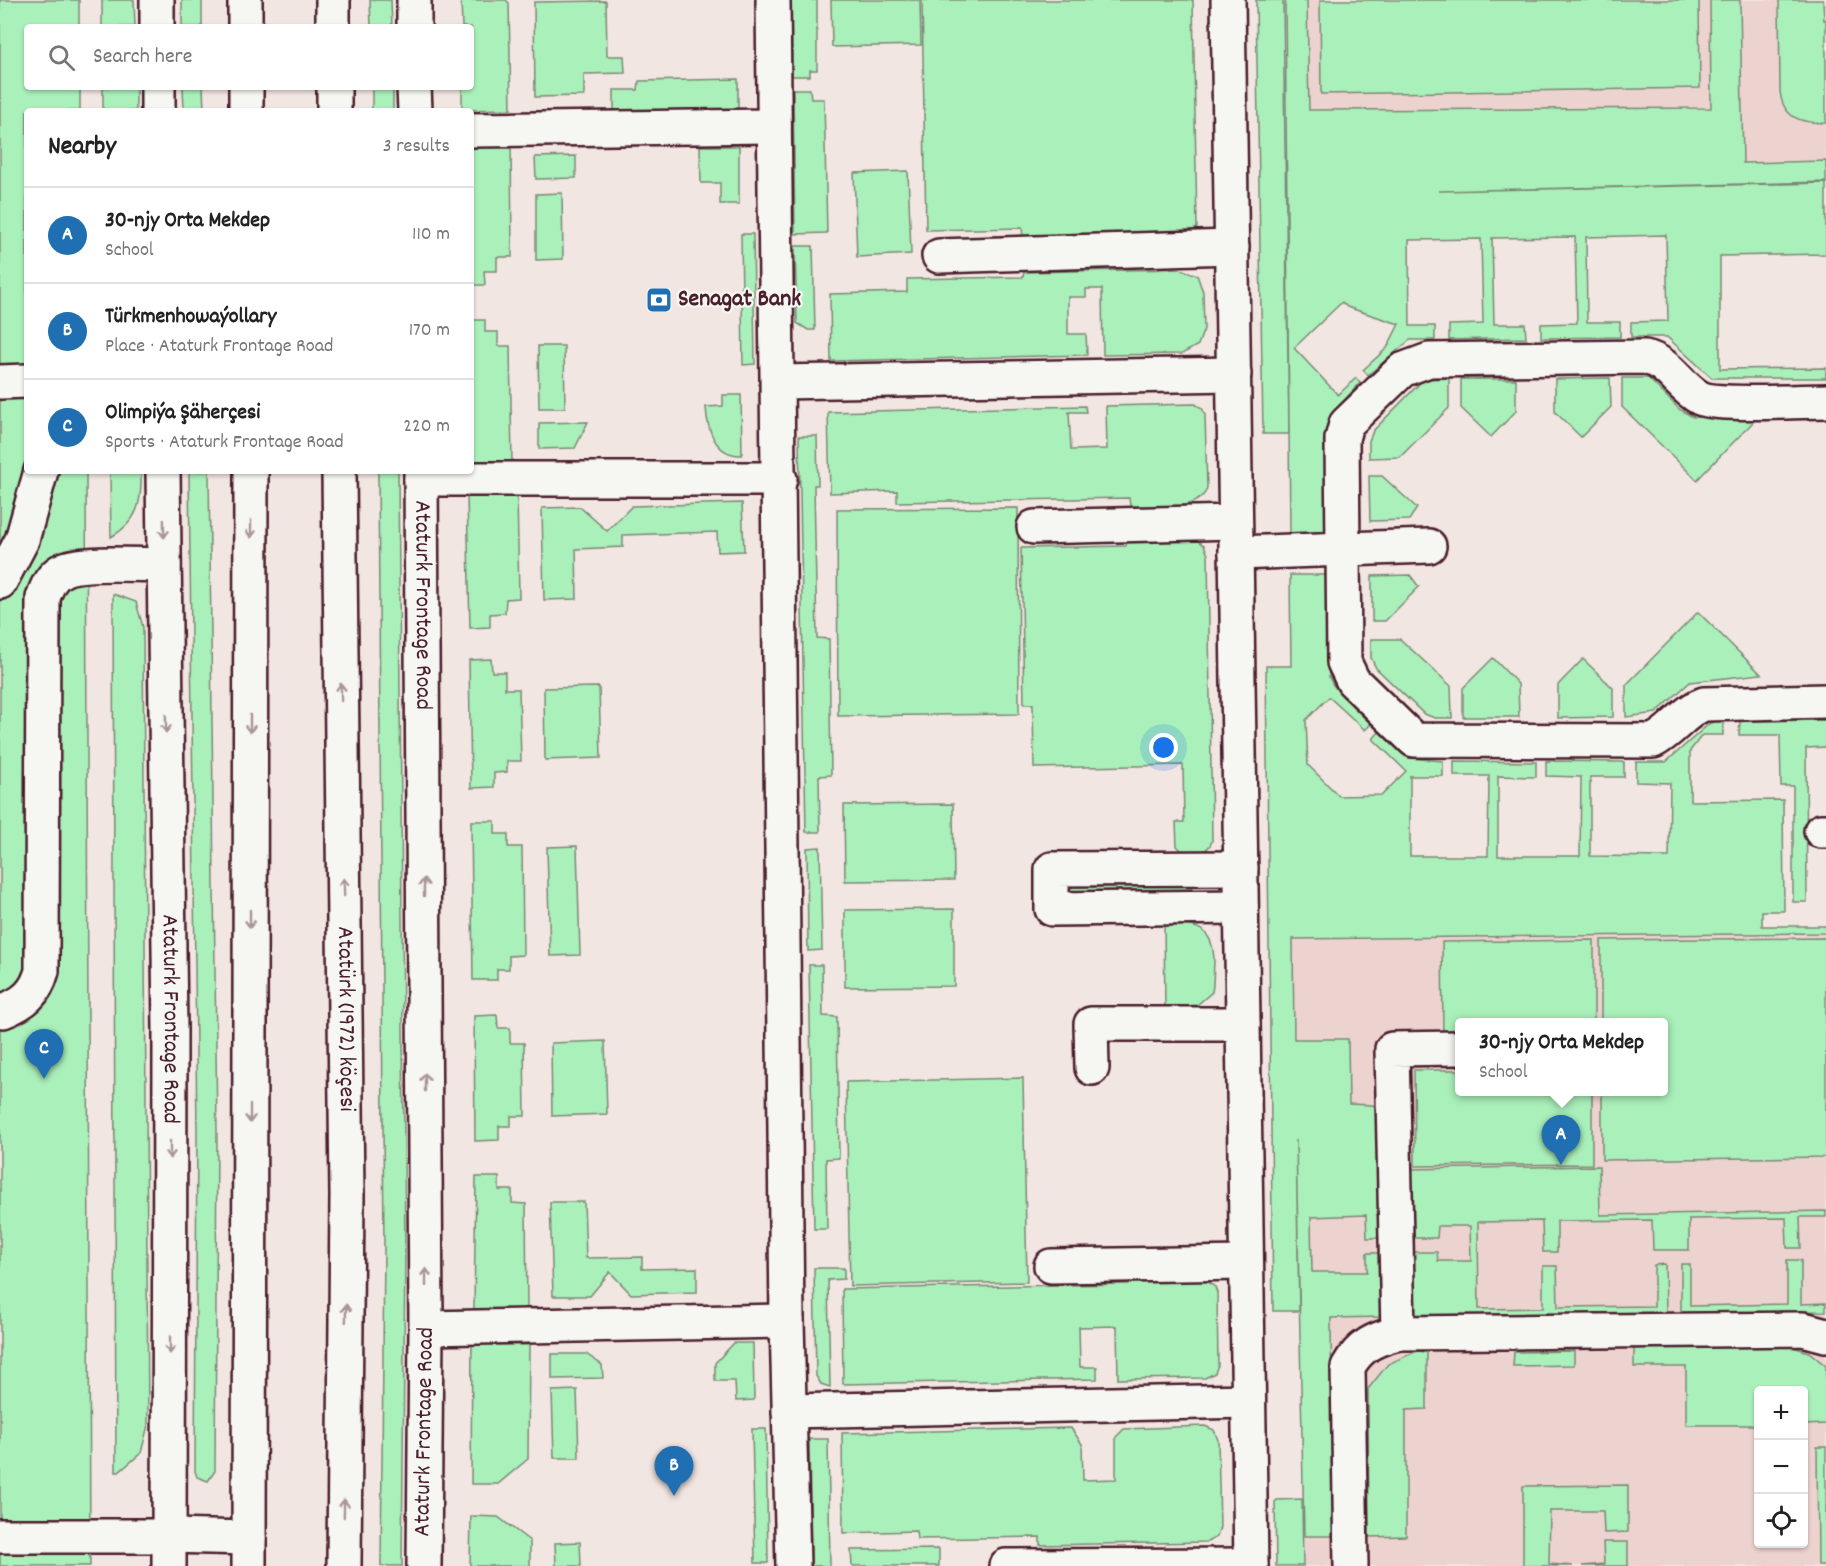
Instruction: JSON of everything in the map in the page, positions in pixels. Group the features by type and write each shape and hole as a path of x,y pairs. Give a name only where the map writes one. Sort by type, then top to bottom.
{"street":[{"path":"157,0 157,24"},
{"path":"245,0 245,24"},
{"path":"333,0 333,24"},
{"path":"414,0 414,24"},
{"path":"774,0 787,1321 793,1566"},
{"path":"1006,1566 1251,1565 1227,0"},
{"path":"158,90 158,108"},
{"path":"246,90 246,108"},
{"path":"334,90 334,108"},
{"path":"414,90 414,108"},
{"path":"474,130 774,126"},
{"path":"939,256 1232,247"},
{"path":"1826,401 1711,401 1691,391 1661,363 1645,357 1429,360 1415,363 1402,370 1344,429 1343,549 1344,662 1347,672 1360,688 1414,740 1653,741 1662,737 1695,707 1704,704 1826,701"},
{"path":"778,382 1234,374"},
{"path":"0,382 24,381"},
{"path":"0,582 21,540 40,474"},
{"name":"Ataturk Frontage Road","path":"163,474 170,1029 169,1551"},
{"path":"0,1536 169,1551 249,1552 251,474"},
{"name":"Atatürk (1972) köçesi","path":"339,474 347,1195 344,1566"},
{"path":"421,475 780,479"},
{"name":"Ataturk Frontage Road","path":"421,475 426,1328 424,1566"},
{"path":"1034,527 1235,537 1343,549 1429,546"},
{"path":"3,1011 22,1004 38,987 42,971 43,598 46,587 54,576 74,566 164,565"},
{"path":"1240,868 1052,869 1052,909 1241,907"},
{"path":"1092,1068 1091,1024 1243,1024"},
{"path":"1398,1333 1392,1049 1455,1048"},
{"path":"1051,1266 1246,1263"},
{"path":"426,1328 787,1321"},
{"path":"1351,1566 1348,1367 1362,1347 1398,1333 1803,1329 1826,1335"},
{"path":"789,1411 1248,1401"}],"shaded area":[{"path":"1284,0 1826,0 1826,183 1288,194"},
{"path":"1826,934 1826,1566 1304,1566 1293,939"}],"green space":[{"path":"0,0 79,0 79,24 24,24 24,90 80,90 80,108 24,108 24,474 86,474 90,1566 0,1566"},
{"path":"102,0 134,0 135,24 102,24"},
{"path":"182,0 202,0 202,24 182,24"},
{"path":"370,0 391,0 392,24 371,24"},
{"path":"461,0 506,0 509,3 511,109 462,108 462,90 474,90 474,24 462,24"},
{"path":"791,0 817,0 817,70 810,70 810,76 792,76"},
{"path":"831,0 920,0 921,45 832,47"},
{"path":"922,0 1193,0 1197,228 1185,234 1023,237 1022,228 926,230"},
{"path":"1256,0 1283,0 1289,434 1263,434"},
{"path":"1285,0 1307,0 1309,110 1711,108 1710,0 1740,0 1743,163 1826,161 1826,182 1439,191 1826,183 1826,254 1720,256 1720,369 1826,368 1826,378 1712,378 1667,337 1631,337 1631,322 1668,321 1666,235 1586,237 1587,322 1620,322 1620,337 1541,338 1541,324 1577,323 1575,237 1492,238 1494,324 1525,324 1526,338 1449,340 1449,325 1483,324 1481,239 1409,240 1410,326 1435,326 1435,340 1410,340 1368,375 1363,370 1387,348 1399,324 1347,307 1342,302 1294,348 1338,395 1356,378 1360,383 1337,408 1326,431 1327,533 1290,533"},
{"path":"1320,0 1699,0 1700,88 1321,94"},
{"path":"1779,0 1823,0 1824,20 1826,20 1826,123 1809,122 1795,117 1789,113 1782,100"},
{"path":"606,1 607,56 624,56 625,73 584,74 584,96 535,97 534,2"},
{"path":"738,79 738,111 614,112 614,90 638,90 639,81"},
{"path":"793,89 810,89 811,99 824,99 827,233 795,234"},
{"path":"103,90 136,90 136,108 103,108"},
{"path":"183,90 203,90 204,108 184,108"},
{"path":"372,90 393,90 393,108 372,108"},
{"path":"474,141 511,141 512,257 497,257 497,271 484,271 485,285 474,285"},
{"path":"700,146 739,146 739,204 720,204 720,183 701,183"},
{"path":"576,156 576,178 536,179 535,157"},
{"path":"908,171 911,254 857,257 854,173"},
{"path":"562,193 563,259 536,260 536,194"},
{"path":"741,234 753,234 755,364 743,365"},
{"path":"795,246 813,246 815,330 808,330 797,323"},
{"path":"1180,269 1197,275 1203,292 1204,329 1198,345 1182,354 1103,355 1102,289 1086,289 1086,297 1068,297 1068,334 1086,334 1087,355 831,361 830,294 907,292 907,279 1023,277 1024,272"},
{"path":"474,320 485,320 485,332 498,332 498,346 510,346 512,462 474,463"},
{"path":"538,346 564,346 565,408 539,408"},
{"path":"1449,378 1449,408 1400,457 1369,458 1369,441 1373,431 1420,383 1430,379"},
{"path":"1610,378 1611,407 1581,437 1555,412 1555,379"},
{"path":"1622,378 1648,378 1679,409 1693,417 1755,420 1697,480 1622,407"},
{"path":"1461,379 1516,379 1516,411 1491,437 1461,408"},
{"path":"723,395 741,395 742,455 725,451 719,446 708,424 706,407 723,406"},
{"path":"1195,404 1202,408 1205,415 1207,489 1201,497 1184,505 1130,506 1129,498 897,502 897,491 830,493 828,412 1085,406 1086,412 1069,412 1071,450 1107,449 1106,406"},
{"path":"588,422 575,448 539,449 539,423"},
{"path":"799,436 817,436 818,485 814,485 817,638 829,639 831,775 819,776 820,832 806,832"},
{"path":"110,474 141,474 141,492 137,509 128,524 111,537"},
{"path":"189,474 209,474 217,1132 215,1471 208,1481 197,1477 195,1471 197,1132"},
{"path":"378,474 398,474 405,1251 402,1566 381,1566 384,1251"},
{"path":"1369,476 1382,476 1417,508 1409,520 1370,521"},
{"path":"517,494 519,598 506,599 505,613 490,614 490,627 470,628 467,495"},
{"path":"742,503 744,551 718,552 717,532 623,535 623,547 576,549 577,599 544,600 542,508 580,507 607,531 632,506"},
{"path":"1018,508 1019,714 838,716 837,509"},
{"path":"1195,539 1204,545 1208,555 1212,841 1205,850 1185,854 1177,846 1176,822 1184,822 1183,765 1034,768 1033,704 1024,704 1021,548 1126,546 1126,540"},
{"path":"1290,575 1327,575 1329,677 1333,685 1371,724 1365,730 1329,697 1306,720 1308,765 1339,796 1382,795 1406,771 1373,739 1379,732 1409,758 1443,761 1443,776 1410,776 1410,856 1488,856 1489,776 1454,776 1454,761 1536,762 1536,777 1498,776 1498,856 1580,856 1581,777 1546,776 1546,761 1624,762 1624,777 1590,777 1590,856 1669,857 1670,783 1636,782 1636,762 1666,762 1710,723 1723,720 1723,735 1702,735 1690,751 1690,801 1783,800 1784,911 1762,911 1762,926 1826,926 1826,933 1293,939 1294,1039 1348,1039 1349,1104 1372,1105 1378,1108 1382,1238 1367,1238 1366,1215 1311,1217 1312,1272 1367,1272 1367,1253 1383,1253 1383,1317 1331,1318 1333,1536 1304,1536 1296,1140 1299,1311 1273,1311 1266,666 1291,666"},
{"path":"1410,575 1419,587 1385,621 1372,621 1372,576"},
{"path":"113,594 136,602 143,627 148,1425 141,1453 119,1472 116,1472"},
{"path":"1698,612 1761,674 1690,682 1656,713 1626,717 1626,685"},
{"path":"1371,639 1400,639 1451,686 1452,718 1435,718 1424,714 1376,668 1371,658"},
{"path":"1493,658 1518,684 1519,717 1463,717 1463,688"},
{"path":"491,659 492,672 505,672 505,689 519,689 521,761 507,761 507,772 494,773 494,787 471,788 469,660"},
{"path":"1583,659 1613,688 1613,717 1558,718 1558,685"},
{"path":"599,687 601,758 545,760 544,688"},
{"path":"1826,720 1826,747 1806,748 1807,902 1793,902 1793,786 1781,786 1780,735 1739,735 1740,721"},
{"path":"953,804 954,880 845,881 844,805"},
{"path":"471,821 495,821 495,834 508,834 508,847 522,847 523,955 509,956 509,969 497,969 497,980 473,980"},
{"path":"577,846 580,955 550,956 547,847"},
{"path":"820,847 822,950 808,951 807,848"},
{"path":"1186,883 1192,889 1190,894 1071,895 1069,890 1076,884"},
{"path":"954,909 954,986 845,987 845,910"},
{"path":"1164,924 1194,927 1207,934 1211,941 1214,963 1212,992 1197,1005 1165,1008"},
{"path":"1826,938 1826,1157 1602,1160 1602,1096 1668,1096 1668,1018 1601,1018 1601,940"},
{"path":"1594,940 1594,1018 1455,1018 1455,1031 1443,1031 1442,942"},
{"path":"809,965 822,965 823,1016 837,1017 839,1158 826,1159 827,1229 814,1229"},
{"path":"497,1015 498,1028 510,1028 510,1043 524,1043 525,1116 511,1116 511,1126 499,1126 499,1140 475,1141 474,1016"},
{"path":"605,1041 607,1114 552,1116 551,1043"},
{"path":"1414,1070 1455,1070 1455,1096 1592,1096 1592,1164 1415,1166"},
{"path":"1023,1078 1027,1282 850,1286 846,1082"},
{"path":"1599,1166 1600,1215 1826,1211 1826,1217 1800,1217 1801,1248 1787,1248 1786,1218 1689,1219 1689,1250 1653,1250 1652,1220 1557,1221 1557,1252 1543,1252 1542,1221 1478,1222 1479,1309 1543,1308 1543,1266 1557,1266 1558,1307 1654,1306 1654,1265 1665,1264 1666,1313 1411,1317 1410,1252 1437,1252 1438,1261 1471,1261 1470,1226 1438,1226 1437,1238 1410,1238 1409,1169"},
{"path":"476,1177 499,1177 499,1190 512,1190 512,1203 526,1204 527,1312 477,1312 474,1309"},
{"path":"550,1202 584,1202 586,1258 642,1257 642,1269 697,1268 697,1292 631,1294 610,1272 590,1296 553,1296"},
{"path":"1787,1260 1801,1260 1801,1304 1826,1303 1826,1311 1681,1313 1681,1264 1690,1264 1690,1306 1787,1304"},
{"path":"814,1268 844,1268 844,1279 828,1280 830,1387 821,1384 816,1376"},
{"path":"1201,1277 1215,1287 1217,1293 1218,1365 1215,1373 1205,1378 1118,1379 1117,1326 1079,1327 1080,1367 1097,1367 1097,1379 843,1384 842,1289 1128,1284 1128,1278"},
{"path":"734,1343 753,1343 754,1400 736,1401 735,1381 715,1381 715,1363"},
{"path":"472,1344 529,1345 528,1459 498,1484 471,1484"},
{"path":"1793,1347 1809,1352 1826,1366 1826,1424 1808,1425 1808,1386 1754,1386 1754,1425 1686,1425 1686,1367 1634,1367 1634,1348"},
{"path":"1417,1351 1427,1352 1427,1409 1406,1410 1406,1536 1369,1537 1368,1389 1388,1364"},
{"path":"1574,1351 1574,1365 1513,1366 1514,1352"},
{"path":"552,1354 586,1354 602,1365 603,1378 552,1379"},
{"path":"577,1390 579,1458 554,1458 552,1391"},
{"path":"1205,1426 1214,1430 1218,1440 1220,1527 1217,1537 1207,1542 1040,1545 1040,1537 917,1539 916,1531 843,1533 842,1433 1071,1428 1082,1444 1083,1480 1116,1479 1116,1437 1124,1429"},
{"path":"752,1429 766,1429 768,1563 755,1563"},
{"path":"809,1439 828,1439 830,1566 811,1566"},
{"path":"1817,1447 1826,1447 1826,1565 1818,1565"},
{"path":"1628,1485 1628,1532 1604,1533 1603,1511 1550,1511 1549,1564 1573,1566 1523,1566 1523,1486"},
{"path":"1302,1499 1303,1566 1276,1566 1275,1502"},
{"path":"471,1516 498,1517 530,1541 530,1566 470,1566"},
{"path":"580,1542 581,1566 556,1566 555,1543"},
{"path":"1603,1542 1628,1542 1628,1566 1582,1566 1604,1564"},
{"path":"939,1549 939,1566 852,1566 851,1550"}],"place":[{"name":"Senagat Bank","path":"659,300"},
{"name":"Olimpiýa Şäherçesi","path":"44,1079"},
{"name":"30-njy Orta Mekdep","path":"1561,1165"},
{"name":"Türkmenhowaýollary","path":"674,1496"}]}
